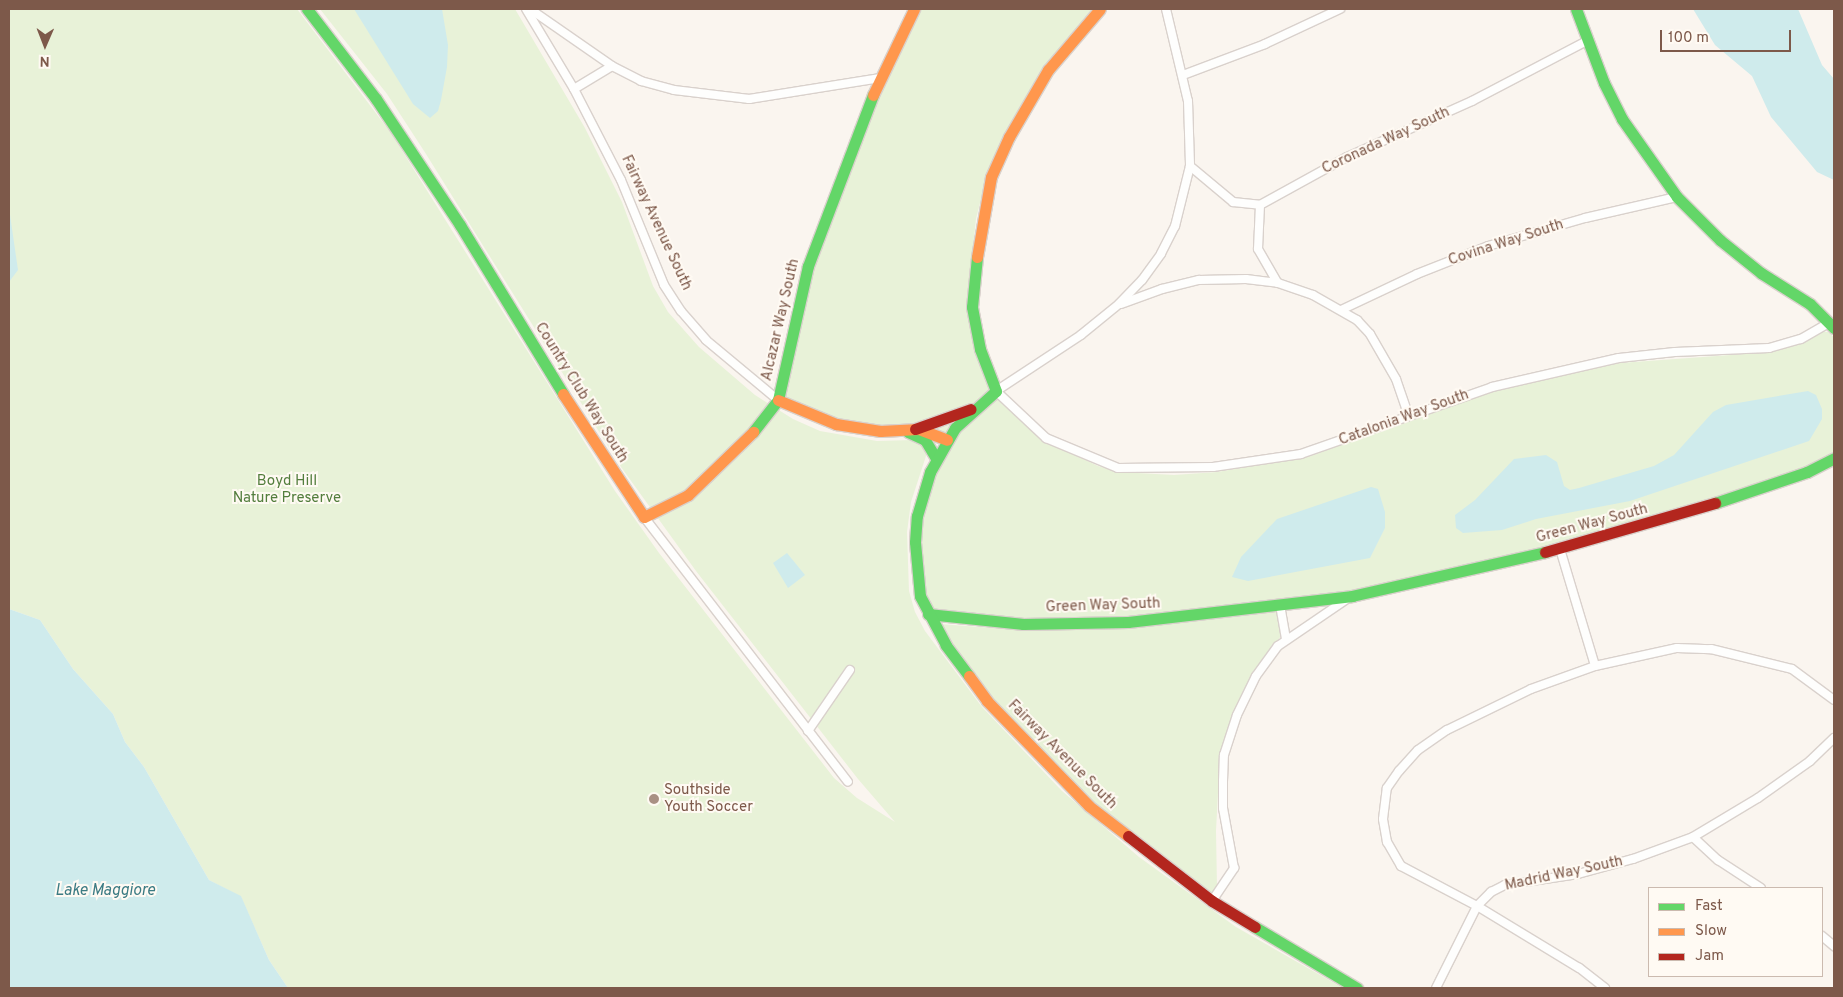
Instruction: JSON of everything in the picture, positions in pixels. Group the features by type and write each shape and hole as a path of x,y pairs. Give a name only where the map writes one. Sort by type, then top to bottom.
{"street":[{"name":"Country Club Way South","path":"306,9 376,99 460,225 589,437 644,517 848,782"},
{"path":"528,9 612,66 641,81 674,90 749,99 880,78"},
{"name":"Fairway Avenue South","path":"528,9 574,89 621,180 664,285 681,311 706,340 778,400 836,424 860,429 926,430 947,440"},
{"name":"Alcazar Way South","path":"644,517 694,490 762,423 778,400 808,266 846,160 880,78 914,9"},
{"path":"1100,9 1048,70 1009,138 991,177 980,226 972,307 980,348 996,391 1081,335 1119,304 1161,254 1175,226 1190,166 1190,121 1184,75 1166,9"},
{"path":"1184,75 1265,44 1340,9"},
{"path":"1576,9 1587,41 1622,119 1677,197 1720,240 1761,273 1810,304 1832,326"},
{"name":"Coronada Way South","path":"1260,205 1347,157 1472,101 1587,41"},
{"path":"574,89 612,66"},
{"path":"1190,166 1233,202 1260,205 1258,249 1278,284"},
{"name":"Covina Way South","path":"1341,310 1417,274 1488,246 1585,218 1677,197"},
{"path":"1119,304 1162,289 1199,280 1246,279 1278,284 1313,295 1356,320 1382,351 1408,414"},
{"name":"Catalonia Way South","path":"996,391 1046,438 1091,459 1118,468 1213,467 1274,459 1353,437 1408,414 1492,387 1620,358 1675,352 1769,348 1801,339 1832,326"},
{"name":"Fairway Avenue South","path":"996,391 975,408 947,440 936,458 923,493 915,542 920,596 928,614 987,701 1038,756 1089,806 1212,901 1357,988"},
{"path":"910,430 975,408"},
{"path":"910,430 925,440 936,458"},
{"name":"Green Way South","path":"928,614 1023,624 1128,622 1352,596 1560,549 1742,495 1807,472 1834,458"},
{"path":"1560,549 1595,666"},
{"name":"Green Way South","path":"1212,901 1234,868 1224,808 1224,755 1237,715 1256,676 1286,640 1352,596"},
{"path":"1280,605 1286,640"},
{"path":"1605,988 1579,968 1477,906 1401,866 1387,842 1383,819 1387,788 1418,750 1447,730 1531,689 1595,666 1677,648 1711,649 1792,669 1834,700"},
{"path":"808,731 850,670"},
{"name":"Madrid Way South","path":"1436,988 1477,906 1491,892 1505,885 1578,874 1633,859 1693,837 1758,798 1810,761 1834,738"},
{"path":"1693,837 1718,860 1759,887"},
{"path":"1823,937 1834,946"}],"green space":[{"name":"Boyd Hill Nature Preserve","path":"9,9 297,9 391,133 615,491 659,553 834,778 857,798 895,822 858,779 696,571 621,467 387,94 320,9 515,9 585,128 622,202 653,286 668,312 699,347 755,395 793,419 820,431 877,441 912,440 926,448 926,456 911,502 907,532 909,591 915,612 925,631 982,707 1062,791 1139,857 1236,927 1343,988 288,988 269,960 241,897 209,880 144,767 125,742 113,714 73,669 40,620 9,609"},
{"path":"919,9 1094,9 1037,78 1007,130 987,175 976,219 968,295 991,389 943,440 837,419 783,397 812,267 850,162 884,79"},
{"path":"1822,332 1828,332 1834,337 1834,452 1806,468 1678,510 1559,544 1351,591 1128,617 1022,620 933,614 925,595 919,546 927,495 947,449 973,415 996,398 1039,438 1098,466 1119,472 1174,475 1217,472 1311,456 1469,398 1541,379 1620,363 1772,352 1794,346"},
{"path":"1277,611 1281,636 1252,673 1233,714 1220,755 1216,831 1217,887 1211,894 1092,802 990,698 939,624 1022,630 1128,628"}],"water":[{"path":"354,9 442,9 448,45 447,67 438,111 430,118 413,104"},
{"path":"1693,9 1798,9 1822,65 1834,79 1834,180 1817,172 1771,117 1752,76 1715,45"},
{"path":"9,208 18,270 9,282"},
{"path":"1808,391 1816,395 1822,409 1822,419 1809,441 1630,501 1536,519 1502,530 1463,533 1456,528 1455,515 1475,500 1514,459 1546,455 1557,462 1564,486 1570,490 1579,488 1654,466 1674,455 1713,412 1726,405"},
{"path":"1371,487 1378,489 1385,512 1385,528 1370,558 1248,581 1232,577 1241,557 1277,519"},
{"path":"787,553 805,575 788,588 773,563"},
{"name":"Lake Maggiore","path":"9,609 40,620 73,669 113,714 125,742 144,767 209,880 241,896 269,960 288,988 9,988"}],"traffic: fast":[{"path":"307,9 376,99 460,225 563,394"},
{"path":"1576,9 1604,83 1622,119 1677,197 1720,240 1761,273 1810,304 1834,328"},
{"path":"753,432 778,400 808,266 873,95"},
{"path":"969,676 946,645 920,596 915,542 917,516 930,472 955,428 996,391 980,349 972,307 977,257"},
{"path":"908,432 925,440 936,458"},
{"path":"1715,503 1807,472 1834,458"},
{"path":"928,614 1023,624 1128,622 1352,596 1545,552"},
{"path":"1255,927 1357,988"}],"traffic: slow":[{"path":"873,95 914,9"},
{"path":"977,257 991,177 1009,137 1048,70 1100,9"},
{"path":"563,394 644,517 688,495 753,432"},
{"path":"778,400 836,424 880,431 919,429 947,440"},
{"path":"969,676 987,701 1089,806 1128,836"}],"traffic: jam":[{"path":"915,429 971,409"},
{"path":"1545,552 1715,503"},
{"path":"1128,836 1212,901 1255,927"}],"place":[{"name":"Southside Youth Soccer","path":"654,799"}]}
